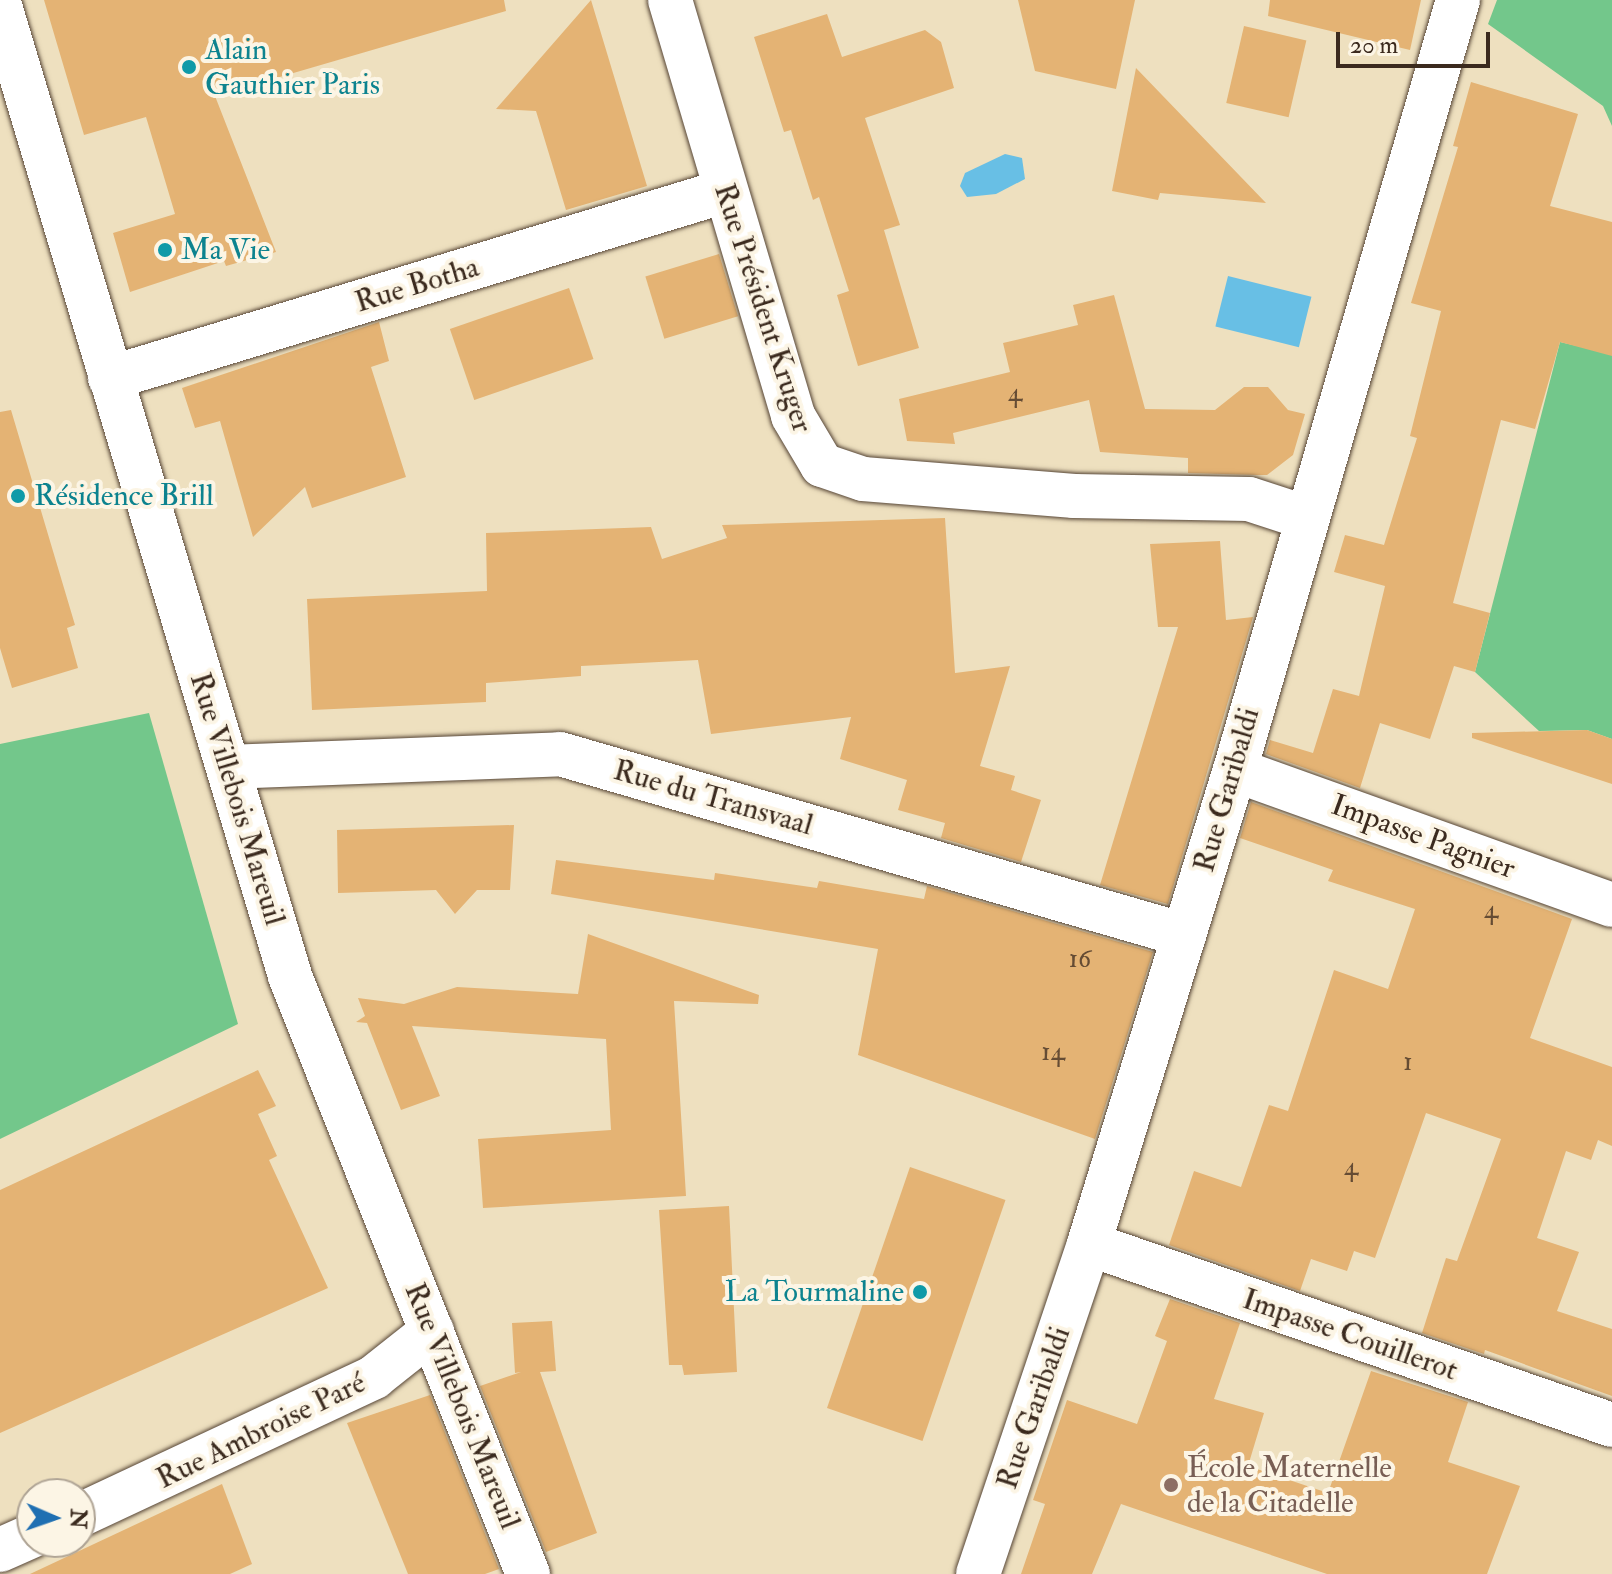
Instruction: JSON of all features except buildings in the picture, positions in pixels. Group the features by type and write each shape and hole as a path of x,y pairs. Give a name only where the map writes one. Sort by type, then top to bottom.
{"street":[{"name":"Rue Président Kruger","path":"670,0 793,416 822,465 863,479 1086,497 1249,499 1304,517"},
{"name":"Rue Garibaldi","path":"978,1574 1089,1244 1235,770 1304,517 1458,0"},
{"name":"Rue Villebois Mareuil","path":"0,6 290,976 528,1574"},
{"name":"Rue Botha","path":"110,378 725,191"},
{"name":"Rue du Transvaal","path":"229,767 560,754 1184,935"},
{"name":"Impasse Pagnier","path":"1235,770 1612,905"},
{"name":"Impasse Couillerot","path":"1089,1244 1612,1425"},
{"name":"Rue Ambroise Paré","path":"96,1507 374,1377 432,1331"}],"green space":[{"path":"1497,0 1612,0 1612,126 1603,106 1488,24"},
{"path":"1560,342 1612,354 1612,739 1587,730 1539,731 1475,672"},
{"path":"149,713 238,1024 0,1139 0,744"}],"water":[{"path":"1005,154 1022,158 1025,179 996,194 967,197 960,186 965,173"},
{"path":"1228,276 1311,297 1299,347 1215,326"}],"place":[{"name":"Alain Gauthier Paris","path":"189,67"},
{"name":"Ma Vie","path":"165,250"},
{"name":"Résidence Brill","path":"18,496"},
{"name":"La Tourmaline","path":"920,1292"},
{"name":"École Maternelle de la Citadelle","path":"1171,1485"}]}
